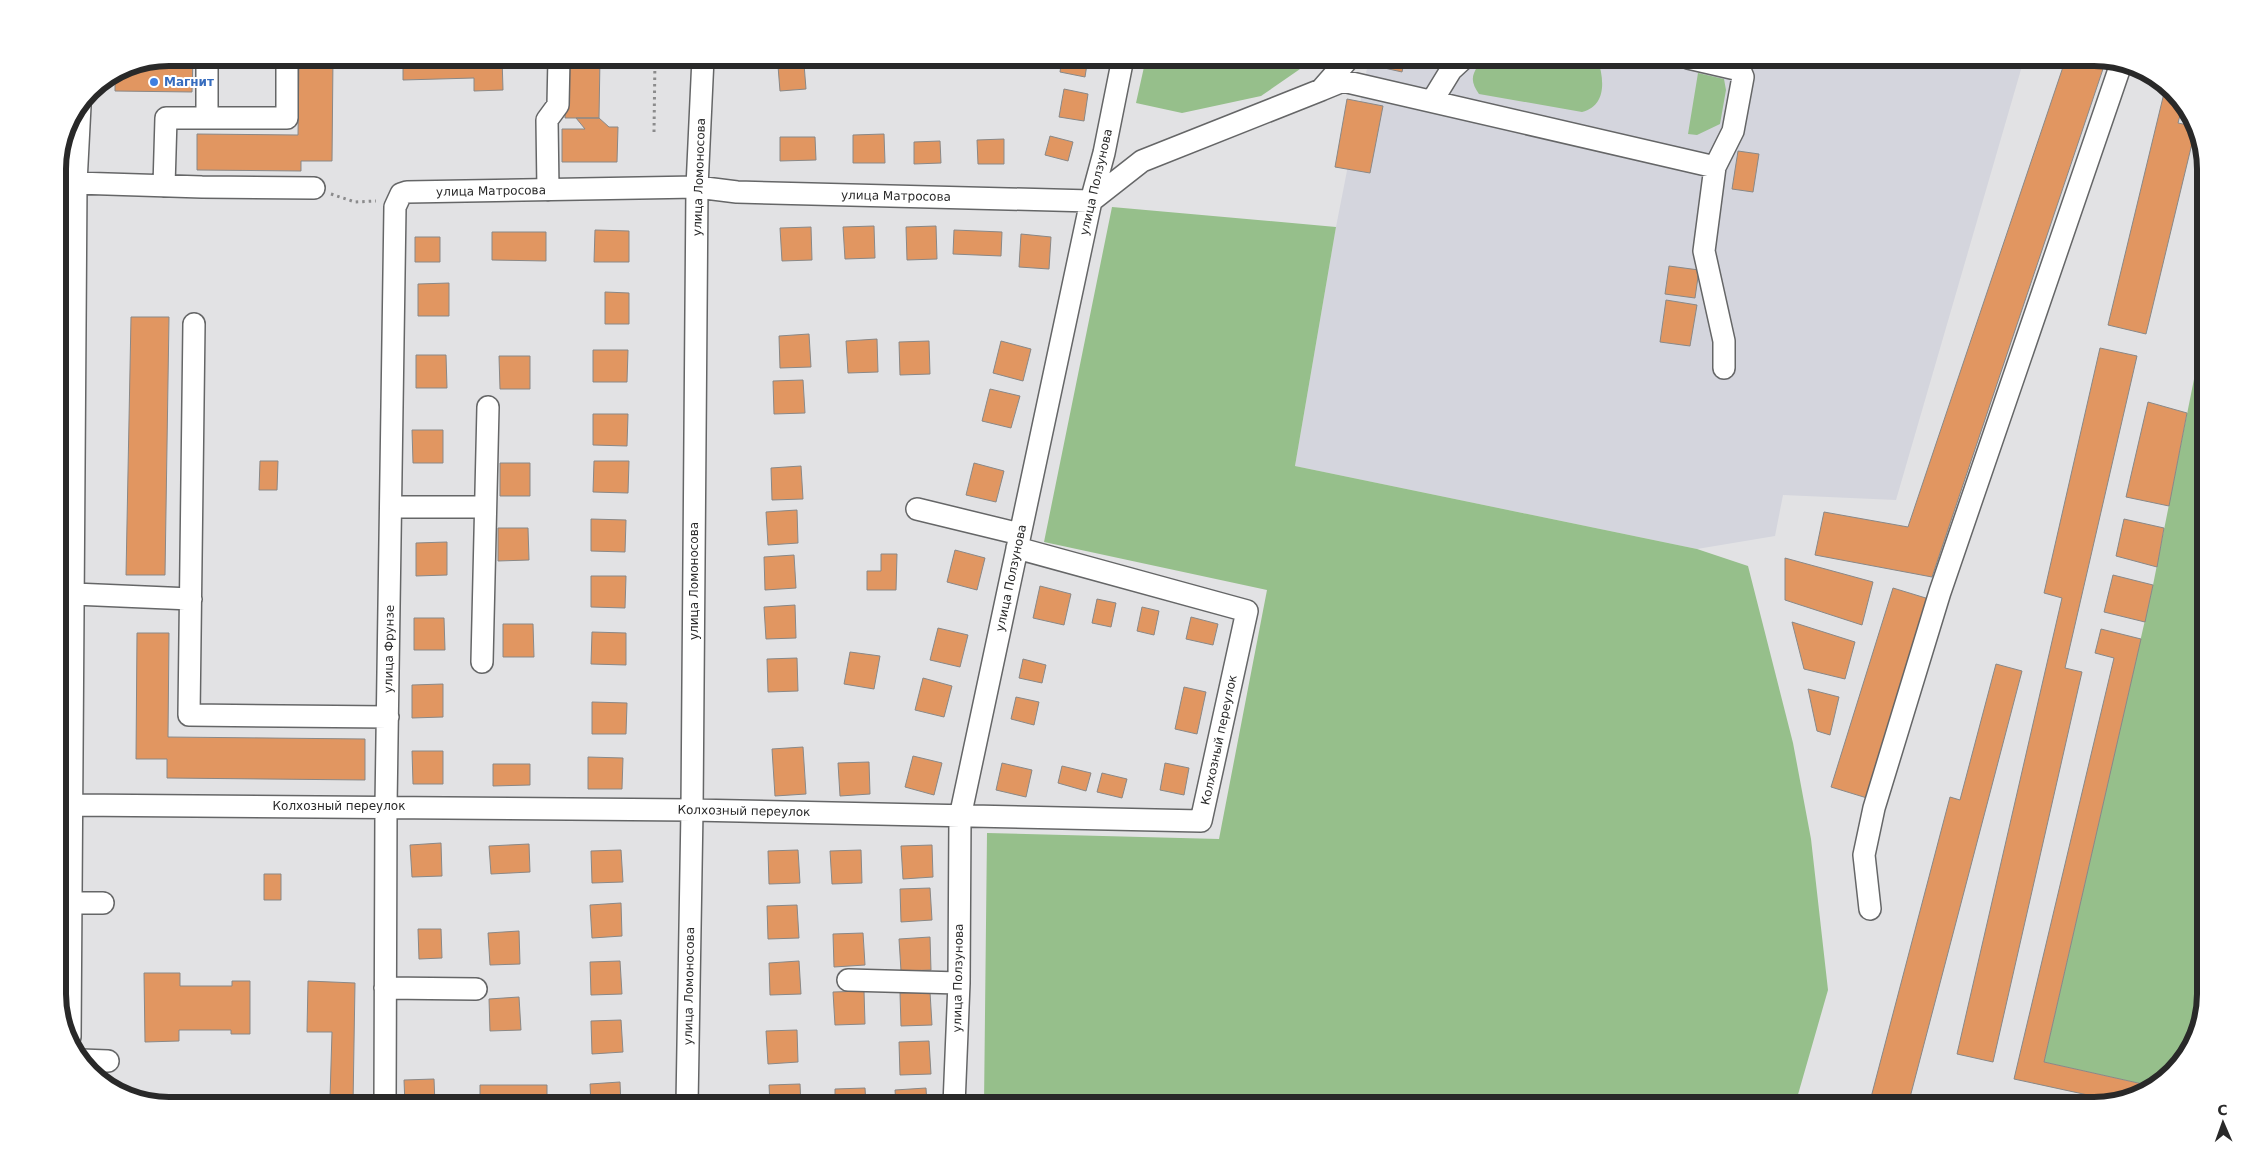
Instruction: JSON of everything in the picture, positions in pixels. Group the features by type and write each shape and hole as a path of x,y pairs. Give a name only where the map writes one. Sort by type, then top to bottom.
{"street":[{"path":"207,66 207,118"},
{"path":"164,186 166,118 287,118 287,66"},
{"path":"548,190 547,120 558,105 558,66"},
{"name":"улица Ломоносова","path":"687,1097 692,810 697,187 703,66"},
{"name":"улица Ползунова","path":"954,1097 959,983 960,817 1091,201 1104,153 1120,66"},
{"path":"1321,90 1342,66"},
{"path":"1432,101 1455,66"},
{"path":"1723,66 1740,70 1743,77 1733,131 1715,167 1704,251 1724,342 1724,368"},
{"path":"1870,909 1864,855 1874,808 1940,592 2119,70"},
{"path":"1091,201 1142,161 1343,81 1715,167"},
{"path":"66,976 72,903 68,793 66,621 74,594 66,404 79,119"},
{"path":"1104,153 1142,161"},
{"path":"76,183 314,188"},
{"name":"улица Матросова","path":"399,198 407,192 697,187 737,192 1091,201"},
{"name":"улица Фрунзе","path":"385,1097 386,806 392,507 395,207 399,198"},
{"path":"194,324 189,714 388,717"},
{"path":"482,662 488,408"},
{"path":"392,507 485,507"},
{"path":"917,509 1019,541"},
{"name":"Колхозный переулок","path":"68,793 386,806 692,810 1201,821 1247,611 1019,541"},
{"path":"74,594 190,599"},
{"path":"72,903 103,903"},
{"path":"848,980 959,983"},
{"path":"385,988 476,989"},
{"path":"91,1060 108,1061"}],"path":[{"path":"654,132 655,66"},
{"path":"314,188 355,202 399,198"}],"shaded area":[{"path":"1367,66 2022,66 1896,500 1783,495 1775,536 1697,549 1295,466 1336,227"}],"green space":[{"path":"1144,66 1304,66 1261,96 1182,113 1136,103"},
{"path":"1478,66 1600,66 1602,75 1602,91 1596,104 1582,112 1479,94 1473,80"},
{"path":"1698,73 1724,79 1726,90 1720,124 1697,135 1688,134"},
{"path":"1112,207 1336,227 1295,466 1697,549 1748,566 1793,743 1811,839 1828,990 1797,1097 984,1097 987,833 1219,839 1267,590 1044,542"},
{"path":"2197,364 2197,994 2195,1014 2191,1027 2179,1051 2162,1071 2142,1084 2044,1062 2153,585"}],"building":[{"name":"Магнит","path":"163,66 193,66 192,92 115,91 115,82 136,72"},
{"path":"299,66 333,66 332,161 301,161 301,171 197,170 197,134 298,135"},
{"path":"403,66 502,66 503,90 474,91 474,78 403,80"},
{"path":"566,66 600,66 599,118 565,118"},
{"path":"778,66 804,66 806,89 780,91"},
{"path":"1061,66 1087,66 1085,77 1060,72"},
{"path":"1380,66 1403,66 1402,72"},
{"path":"2063,66 2104,67 1932,577 1815,555 1824,512 1908,527"},
{"path":"1064,89 1088,94 1084,121 1059,117"},
{"path":"2164,94 2179,112 2180,114 2178,123 2186,125 2193,141 2146,334 2108,325"},
{"path":"1347,99 1383,106 1370,173 1335,167"},
{"path":"576,118 599,118 609,127 618,127 617,162 562,162 562,129 585,129"},
{"path":"884,134 885,163 853,163 853,135"},
{"path":"1050,136 1073,142 1068,161 1045,155"},
{"path":"780,137 815,137 816,160 780,161"},
{"path":"1004,139 1004,164 978,164 977,140"},
{"path":"940,141 941,163 914,164 914,142"},
{"path":"1738,151 1759,154 1753,192 1732,189"},
{"path":"874,226 875,258 845,259 843,227"},
{"path":"936,226 937,259 907,260 906,227"},
{"path":"811,227 812,260 782,261 780,228"},
{"path":"595,230 629,231 629,262 594,262"},
{"path":"954,230 1002,232 1001,256 953,254"},
{"path":"492,232 546,232 546,261 492,260"},
{"path":"1021,234 1051,237 1049,269 1019,267"},
{"path":"415,237 440,237 440,262 415,262"},
{"path":"1669,266 1699,270 1695,298 1665,294"},
{"path":"449,283 449,316 418,316 418,284"},
{"path":"605,292 629,293 629,324 605,324"},
{"path":"1666,300 1697,305 1690,346 1660,342"},
{"path":"131,317 169,317 165,575 126,575"},
{"path":"809,334 811,367 780,368 779,336"},
{"path":"877,339 878,372 848,373 846,341"},
{"path":"929,341 930,374 900,375 899,342"},
{"path":"1001,341 1031,349 1023,381 993,373"},
{"path":"2100,348 2137,356 2065,668 2082,672 1993,1062 1957,1054 2062,598 2044,593"},
{"path":"593,350 628,350 627,382 593,382"},
{"path":"416,355 446,355 447,388 416,388"},
{"path":"499,356 530,356 530,389 500,389"},
{"path":"803,380 805,413 774,414 773,381"},
{"path":"990,389 1020,396 1011,428 982,421"},
{"path":"2148,402 2187,413 2169,506 2126,497"},
{"path":"593,414 628,414 627,446 593,445"},
{"path":"412,430 443,430 443,463 413,463"},
{"path":"260,461 278,461 277,490 259,490"},
{"path":"594,461 629,461 628,493 593,492"},
{"path":"500,463 530,463 530,496 500,496"},
{"path":"974,463 1004,471 996,502 966,495"},
{"path":"801,466 803,499 772,500 771,468"},
{"path":"797,510 798,543 768,545 766,512"},
{"path":"591,519 626,520 625,552 591,551"},
{"path":"2124,519 2164,528 2157,567 2116,556"},
{"path":"498,528 528,528 529,560 498,561"},
{"path":"447,542 447,575 416,576 416,543"},
{"path":"955,550 985,558 977,590 947,582"},
{"path":"881,554 897,554 896,590 867,590 867,571 881,571"},
{"path":"794,555 796,588 765,590 764,557"},
{"path":"1785,558 1873,582 1862,625 1785,600"},
{"path":"2113,575 2153,585 2145,622 2104,612"},
{"path":"591,576 626,576 625,608 591,607"},
{"path":"1040,586 1071,594 1064,625 1033,618"},
{"path":"1893,588 1929,599 1867,798 1831,787"},
{"path":"1097,599 1116,603 1111,627 1092,623"},
{"path":"795,605 796,638 766,639 764,607"},
{"path":"1142,607 1159,611 1154,635 1137,631"},
{"path":"1191,617 1218,624 1213,645 1186,639"},
{"path":"414,618 444,618 445,650 414,650"},
{"path":"1792,622 1855,642 1845,679 1804,669"},
{"path":"503,624 533,624 534,657 503,657"},
{"path":"938,628 968,635 960,667 930,660"},
{"path":"2101,629 2141,639 2044,1062 2142,1084 2120,1093 2096,1097 2014,1079 2114,658 2095,653"},
{"path":"592,632 626,633 626,665 591,664"},
{"path":"137,633 169,633 168,737 365,739 365,780 167,778 167,759 136,759"},
{"path":"850,652 880,656 874,689 844,684"},
{"path":"797,658 798,691 768,692 767,659"},
{"path":"1023,659 1046,665 1042,683 1019,678"},
{"path":"1996,664 2022,671 1910,1097 1871,1097 1950,797 1960,800"},
{"path":"923,678 952,686 944,717 915,710"},
{"path":"443,684 443,717 412,718 412,685"},
{"path":"1184,687 1206,692 1197,734 1175,729"},
{"path":"1808,689 1839,697 1830,735 1817,731"},
{"path":"1016,697 1039,702 1034,725 1011,719"},
{"path":"592,702 627,703 626,734 592,734"},
{"path":"803,747 806,794 775,796 772,749"},
{"path":"412,751 443,751 443,784 413,784"},
{"path":"913,756 942,763 934,795 905,787"},
{"path":"588,757 623,758 622,789 588,789"},
{"path":"869,762 870,794 840,796 838,763"},
{"path":"1002,763 1032,770 1026,797 996,790"},
{"path":"1165,763 1189,768 1184,795 1160,790"},
{"path":"493,764 530,764 530,785 493,786"},
{"path":"1062,766 1091,773 1086,791 1058,783"},
{"path":"1102,773 1127,779 1122,798 1097,792"},
{"path":"441,843 442,876 412,877 410,845"},
{"path":"529,844 530,872 491,874 489,846"},
{"path":"932,845 933,877 903,879 901,846"},
{"path":"621,850 623,882 592,883 591,851"},
{"path":"798,850 800,883 769,884 768,851"},
{"path":"861,850 862,883 832,884 830,851"},
{"path":"264,874 281,874 281,900 264,900"},
{"path":"930,888 932,920 901,922 900,889"},
{"path":"621,903 622,936 592,938 590,905"},
{"path":"797,905 799,938 768,939 767,906"},
{"path":"418,929 441,929 442,958 419,959"},
{"path":"519,931 520,964 490,965 488,933"},
{"path":"863,933 865,965 834,967 833,934"},
{"path":"930,937 931,970 901,971 899,939"},
{"path":"620,961 622,994 591,995 590,962"},
{"path":"799,961 801,994 770,995 769,963"},
{"path":"144,973 180,973 180,986 232,986 232,981 250,981 250,1034 231,1034 231,1030 179,1030 179,1041 145,1042"},
{"path":"308,981 355,983 353,1097 330,1097 332,1032 307,1032"},
{"path":"864,991 865,1024 835,1025 833,992"},
{"path":"930,992 932,1025 901,1026 900,993"},
{"path":"519,997 521,1030 490,1031 489,999"},
{"path":"621,1020 623,1052 592,1054 591,1021"},
{"path":"797,1030 798,1062 768,1064 766,1031"},
{"path":"929,1041 931,1074 900,1075 899,1042"},
{"path":"434,1079 435,1097 405,1097 404,1080"},
{"path":"620,1082 621,1097 591,1097 590,1084"},
{"path":"800,1084 801,1097 770,1097 769,1085"},
{"path":"480,1085 547,1085 547,1097 480,1097"},
{"path":"865,1088 866,1097 835,1097 835,1089"},
{"path":"926,1088 927,1097 895,1097 895,1090"},
{"path":"238,1096 284,1097 238,1097"}],"place":[{"name":"Магнит","path":"154,82"}]}
